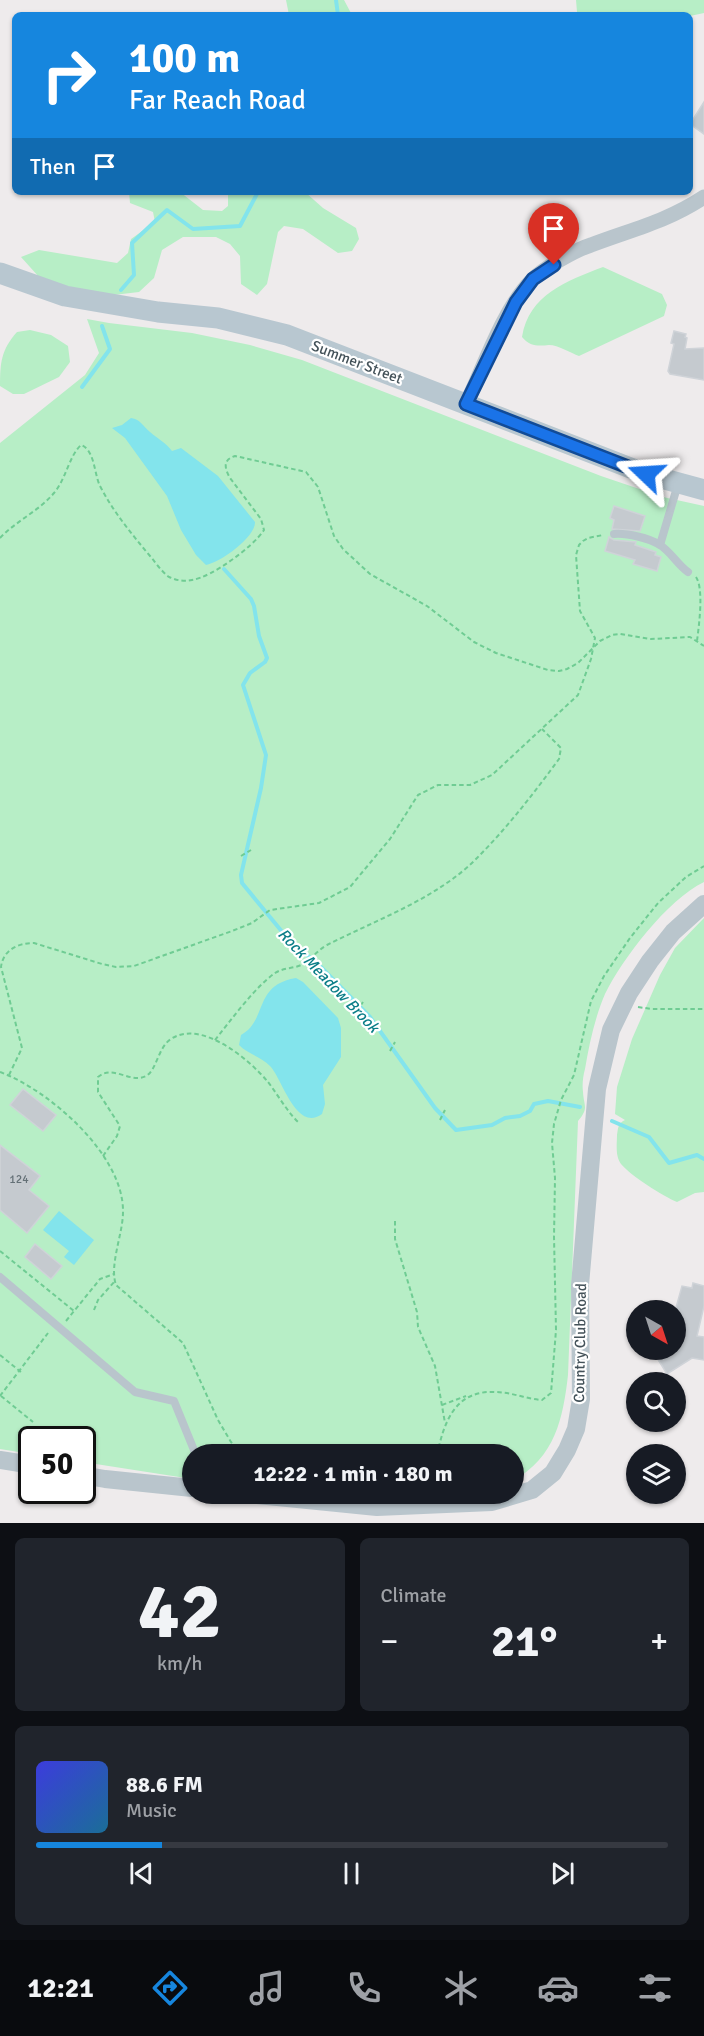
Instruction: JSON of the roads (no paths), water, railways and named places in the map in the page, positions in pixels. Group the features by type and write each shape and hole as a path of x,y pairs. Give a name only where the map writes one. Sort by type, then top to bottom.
{"main road":[{"name":"Summer Street","path":"0,273 65,296 158,312 218,318 287,335 602,458 646,474 704,489"}],"street":[{"path":"466,404 510,312 533,279 588,245 646,227 687,208 704,197"},
{"name":"Country Club Road","path":"524,1492 532,1490 552,1473 567,1450 576,1429 581,1399 580,1285 597,1089 611,1030 640,976 673,932 704,904"},
{"path":"0,1460 18,1463"},
{"path":"96,1477 182,1487"},
{"name":"Country Club Road","path":"347,1504 377,1507 446,1504"}],"lane":[{"path":"660,545 679,483"},
{"path":"614,534 628,535 660,545 679,566 688,572"},
{"path":"0,1277 135,1392 174,1401 192,1444"}],"water":[{"path":"131,418 139,421 172,451 181,448 218,476 255,522 254,528 244,542 220,560 206,565 196,555 181,530 167,496 125,438 112,428 122,425"},
{"path":"296,978 303,982 338,1018 341,1028 341,1057 323,1085 325,1104 322,1114 313,1118 297,1110 270,1066 239,1045 241,1035 255,1021 267,995 282,982"},
{"path":"59,1211 94,1240 74,1265 64,1257 69,1251 43,1230"}],"waterway":[{"name":"Rock Meadow Brook","path":"336,0 338,12"},
{"name":"Rock Meadow Brook","path":"121,290 134,275 132,243 167,210 193,229 240,226 256,195"},
{"name":"Rock Meadow Brook","path":"82,387 110,349 102,326"},
{"name":"Rock Meadow Brook","path":"224,569 251,599 259,636 267,658 250,673 243,685 266,755 261,788 241,875 242,883 293,945 315,961 370,1017 435,1108 456,1130 492,1125 505,1118 520,1116 530,1111 534,1104 548,1101 580,1107"},
{"name":"Rock Meadow Brook","path":"612,1121 649,1137 669,1163 697,1155 704,1159"}]}
